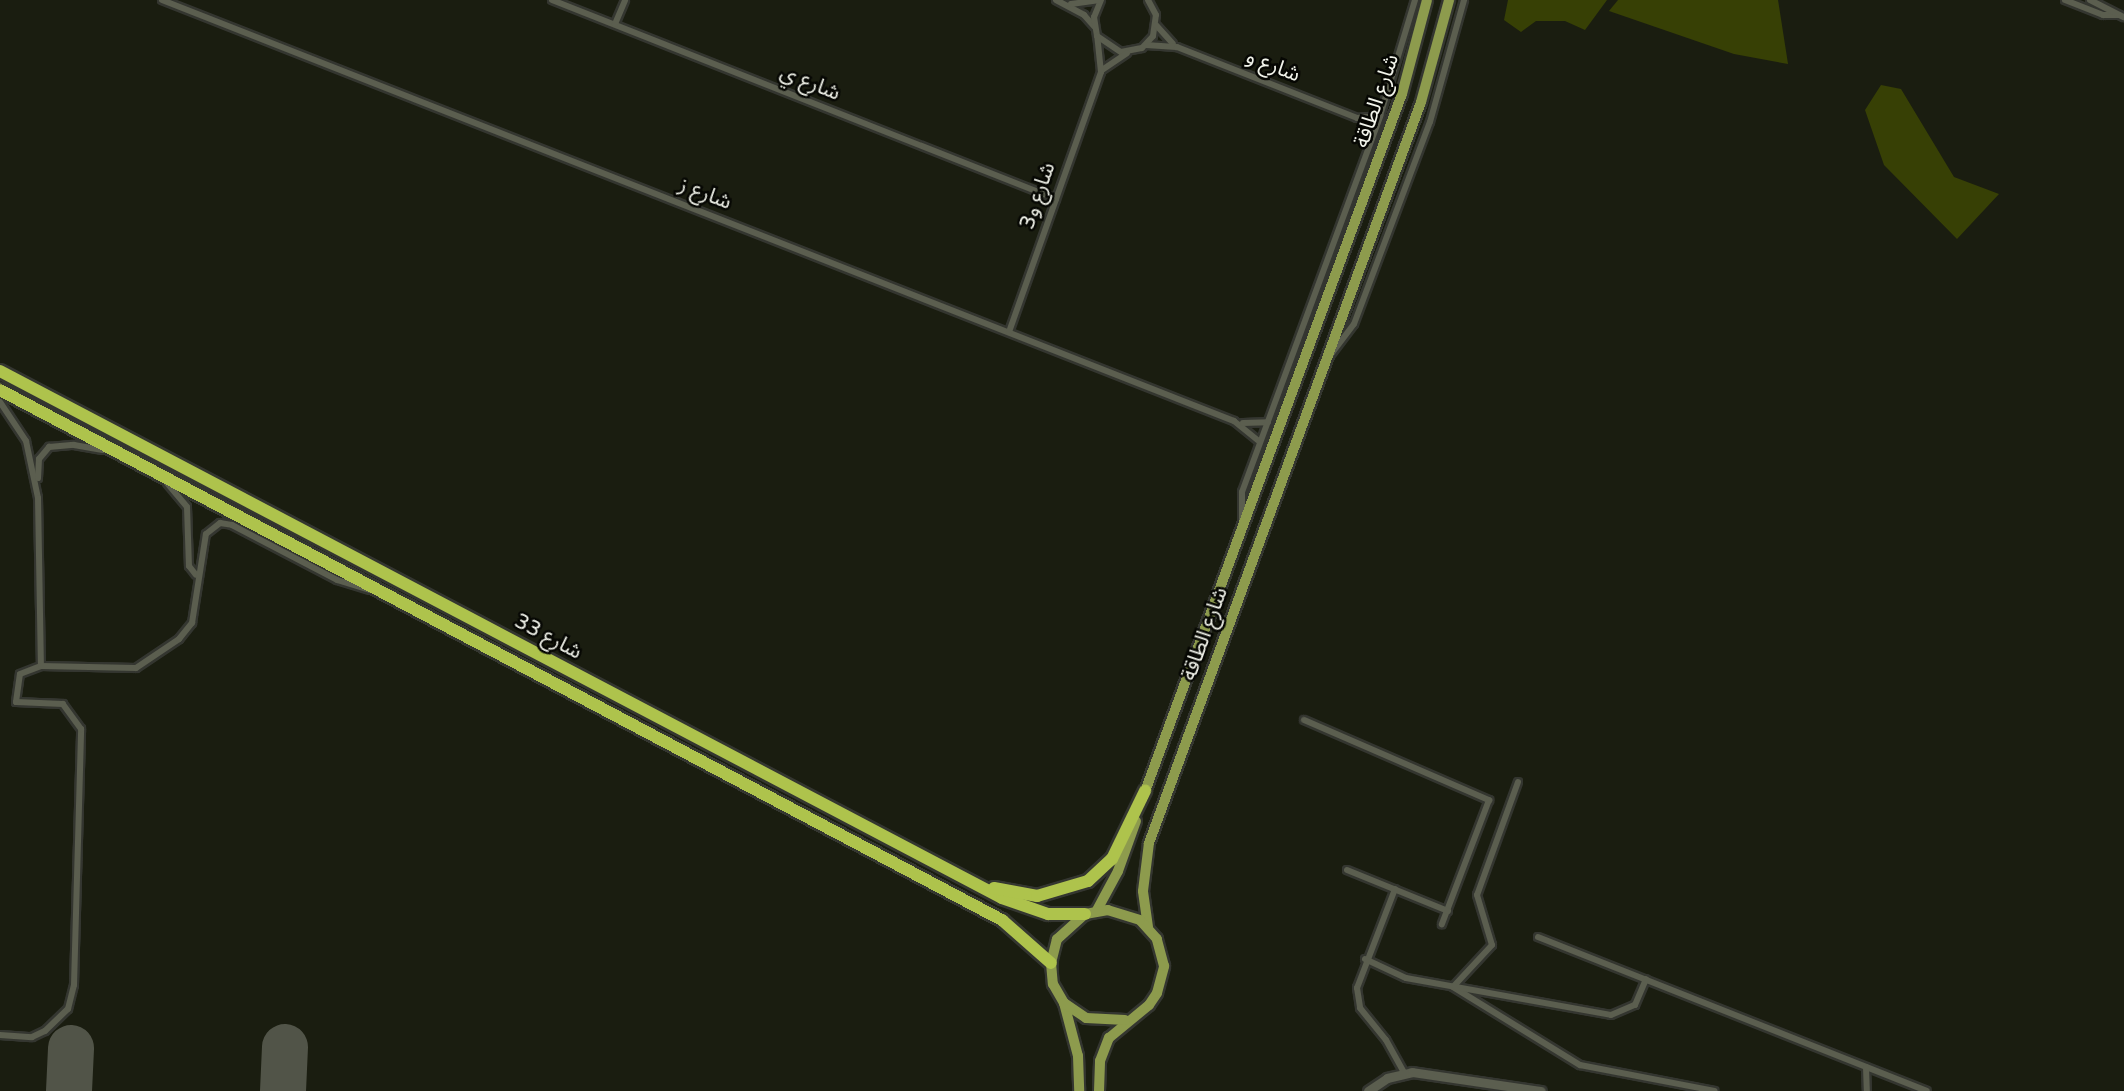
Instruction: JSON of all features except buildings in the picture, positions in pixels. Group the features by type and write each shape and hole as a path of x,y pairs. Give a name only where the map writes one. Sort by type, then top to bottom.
{"highway":[{"name":"شارع 33","path":"0,371 1024,908 1091,912"},
{"name":"شارع 33","path":"0,390 1002,920 1051,963"},
{"path":"958,874 1028,896 1077,887 1111,859 1145,791"}],"main road":[{"name":"شارع الطاقة","path":"1091,912 1118,871 1145,791 1402,94 1427,0"},
{"name":"شارع الطاقة","path":"1148,927 1143,891 1149,843 1421,102 1449,0"},
{"path":"1079,1091 1078,1056 1064,1003 1054,984 1051,963 1065,929 1091,912 1130,914 1148,927 1162,952 1162,980 1149,1005 1125,1020 1104,1048 1099,1091"},
{"path":"1064,1003 1099,1022 1125,1020"}],"street":[{"name":"شارع ز","path":"163,0 1234,421 1257,425 1268,422"},
{"name":"شارع ي","path":"552,0 1056,199"},
{"path":"615,24 625,0"},
{"path":"1059,1 1081,5 1101,0 1094,27"},
{"path":"1101,72 1146,44 1156,25 1148,0"},
{"name":"شارع الطاقة","path":"1242,528 1242,492 1381,116 1415,0"},
{"name":"شارع الطاقة","path":"1328,359 1359,311 1430,121 1464,0"},
{"path":"2090,0 2121,16"},
{"path":"1059,1 1087,16 1094,27"},
{"path":"2069,1 2081,3 2103,15 2121,16"},
{"name":"شارع و","path":"1156,25 1177,47"},
{"name":"شارع و3","path":"1009,332 1101,72 1094,27"},
{"path":"1097,36 1112,49 1131,52"},
{"name":"شارع و","path":"1146,44 1177,47 1357,118 1374,135"},
{"name":"شارع و","path":"1357,118 1381,116"},
{"path":"0,402 29,449 38,498"},
{"name":"شارع ز","path":"1234,421 1260,442"},
{"path":"41,666 39,460 54,445 93,447 137,464"},
{"path":"161,477 187,508 189,566 196,576"},
{"path":"0,1035 32,1037 45,1031 68,1009 74,985 82,740 77,720 62,704 16,702 20,674 41,666 129,670 143,664 187,632 196,576 202,571 206,534 215,525 226,523 337,580 377,590"},
{"path":"1304,720 1489,800 1442,924"},
{"path":"1453,987 1492,946 1476,895 1518,782"},
{"path":"1347,870 1448,911"},
{"path":"1395,889 1365,959 1357,988 1360,1008 1386,1040 1404,1073"},
{"path":"1538,937 1927,1091"},
{"path":"1365,959 1400,976 1616,1015 1635,1005 1646,979"},
{"path":"1453,987 1580,1065 1715,1091"},
{"path":"1866,1067 1867,1091"},
{"path":"1368,1091 1404,1073 1541,1091"}],"green space":[{"path":"1508,0 1607,0 1585,30 1565,21 1536,21 1521,32 1504,20"},
{"path":"1618,0 1778,0 1788,64 1734,54 1609,11"},
{"path":"1881,85 1901,89 1954,177 1999,194 1957,239 1884,165 1865,110"}],"runway":[{"path":"283,1091 285,1047"},
{"path":"69,1091 71,1048"}]}
